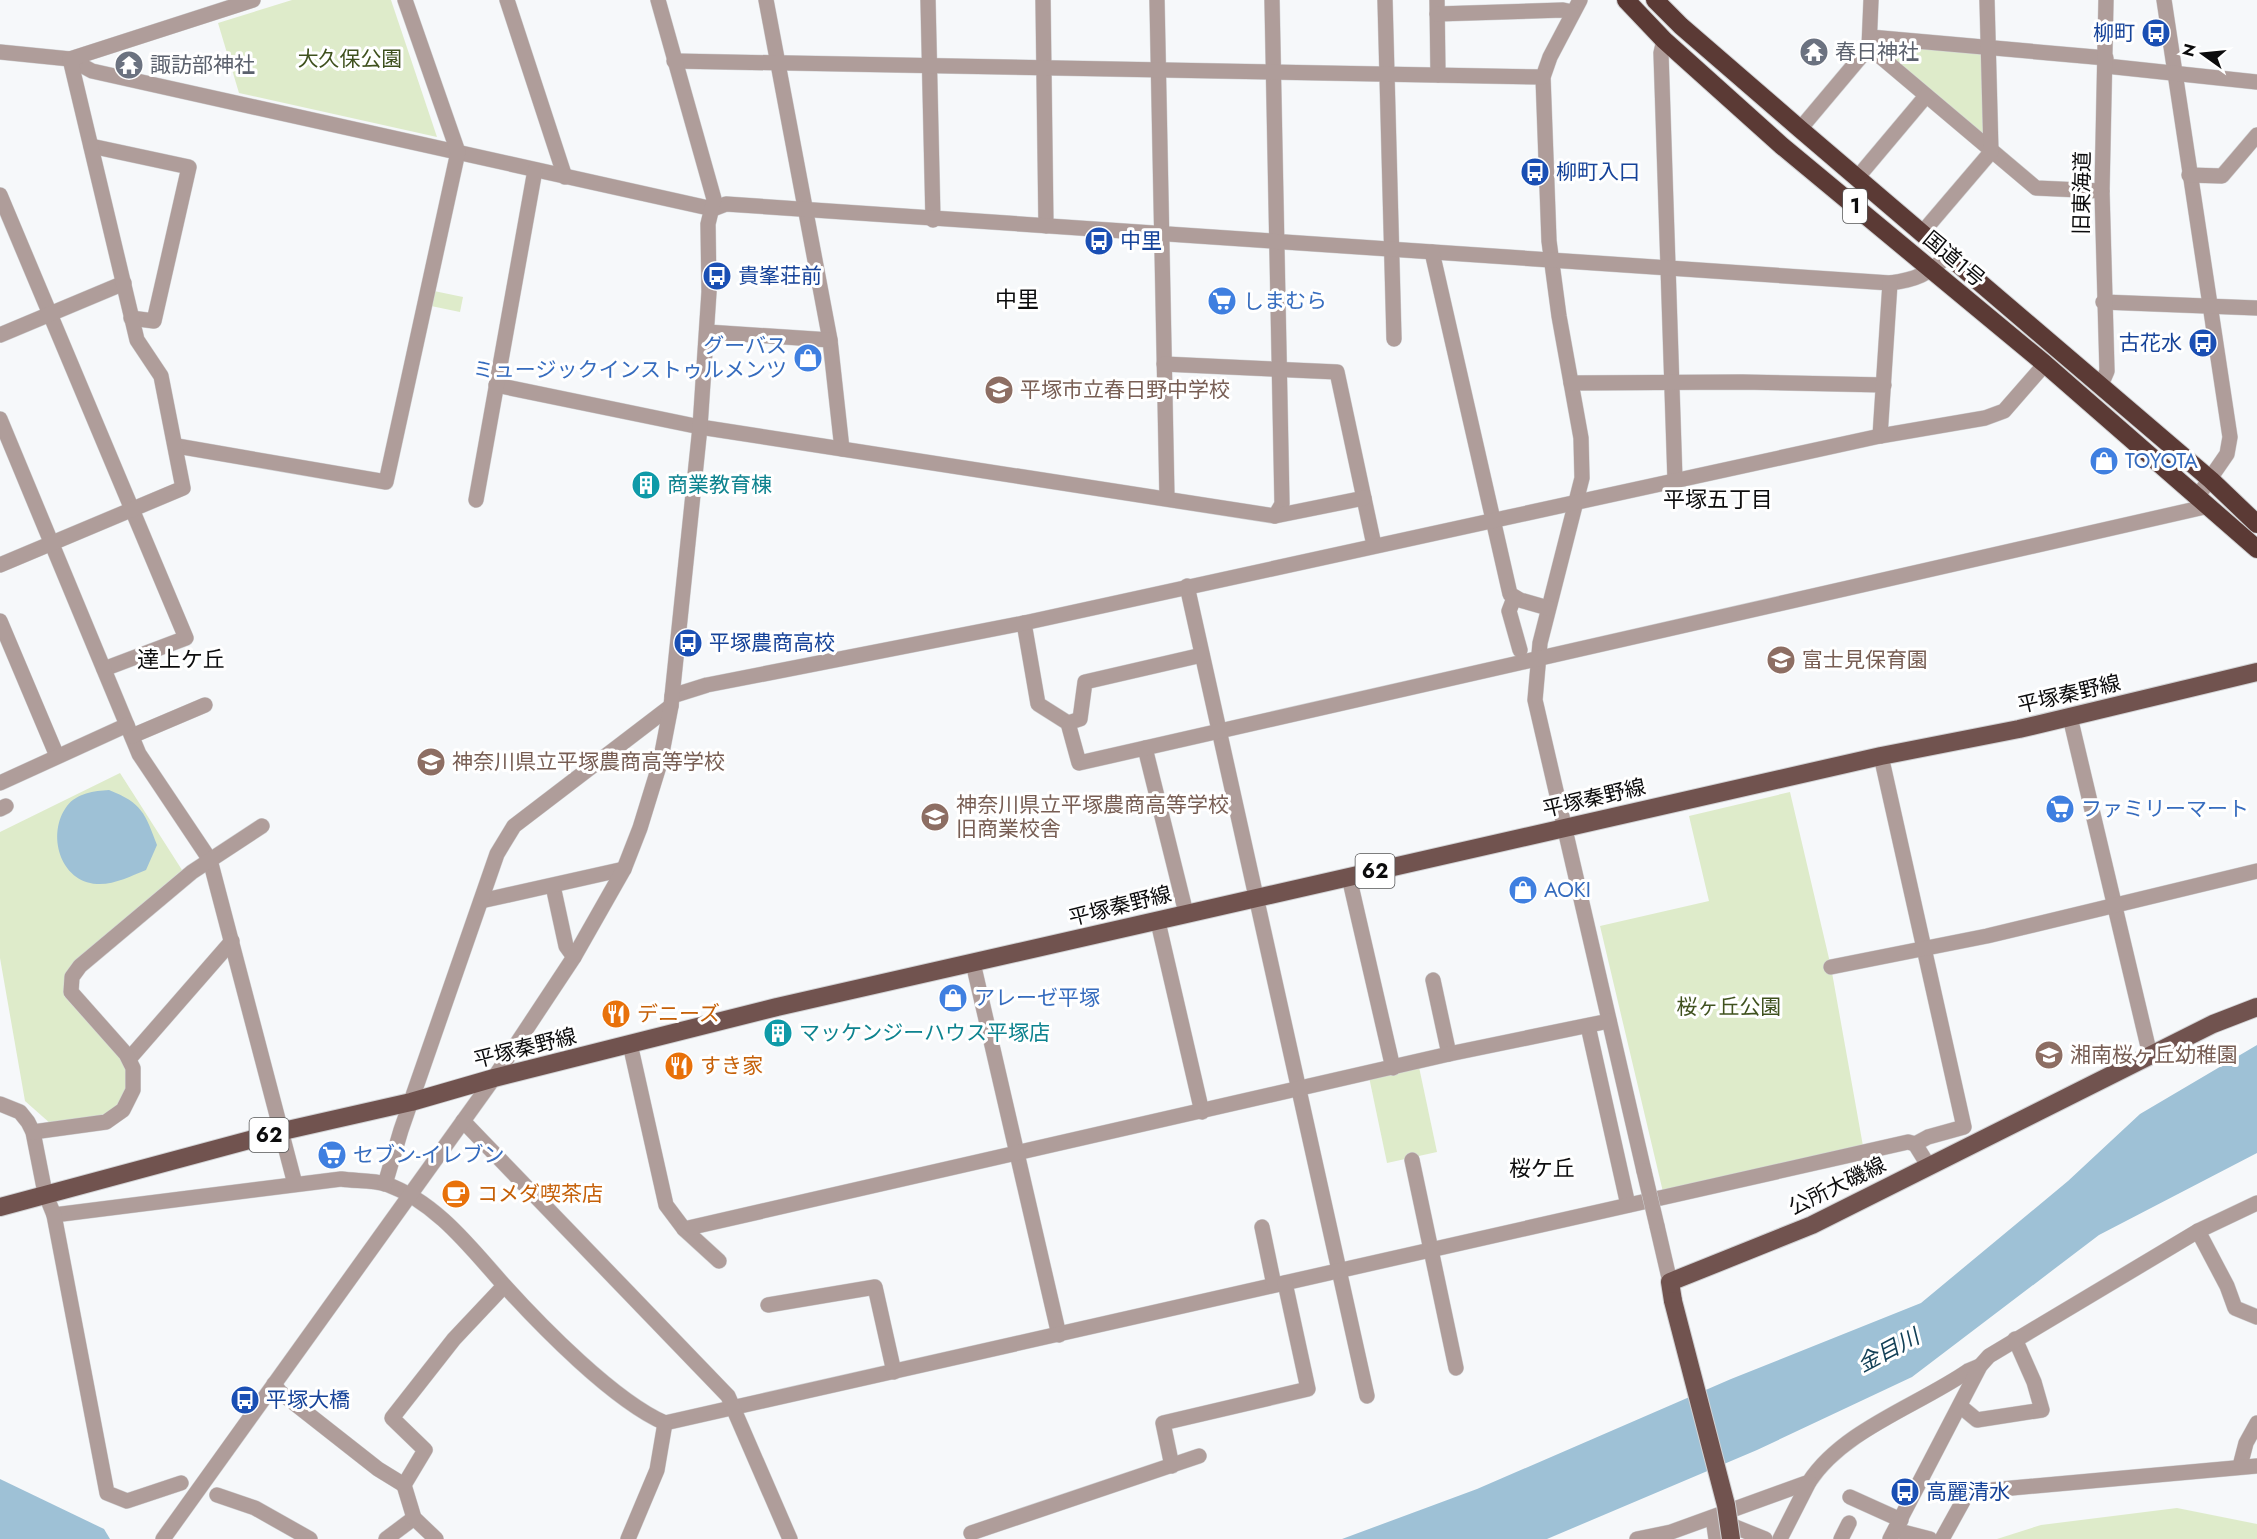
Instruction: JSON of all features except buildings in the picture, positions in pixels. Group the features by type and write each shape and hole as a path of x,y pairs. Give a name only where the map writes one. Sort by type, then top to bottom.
{"highway":[{"name":"国道1号","path":"1626,0 1664,40 1782,146 2045,364 2257,549"},
{"name":"国道1号","path":"1655,0 1681,26 1921,234 2101,384 2211,480 2257,524"}],"main road":[{"name":"平塚秦野線","path":"0,1207 45,1193 283,1131 411,1102 494,1078 630,1044 1158,922 1186,913 1881,756 2070,717 2257,672"},
{"name":"公所大磯線","path":"1670,1282 1812,1225 2213,1024 2257,1007"},
{"path":"1670,1282 1726,1505 1731,1539"}],"street":[{"path":"70,59 252,0"},
{"path":"177,446 386,482 458,152 405,0"},
{"path":"507,0 566,177"},
{"path":"163,1539 494,1078 574,957 624,869 660,763 671,701 700,427 707,332 708,224 714,198 658,0"},
{"path":"766,0 830,340 842,449"},
{"path":"928,0 933,220"},
{"path":"1043,0 1046,226"},
{"path":"1157,0 1167,498"},
{"path":"1272,0 1282,504 1275,516"},
{"path":"1385,0 1394,339"},
{"path":"1800,129 1869,42 1870,0"},
{"path":"1921,234 1991,152 1987,0"},
{"name":"旧東海道","path":"2101,384 2107,373 2103,302 2102,191 2106,0"},
{"path":"1024,623 1038,704 1068,723 1079,763 1537,659 2203,501 2211,480 2228,454 2230,437 2164,0"},
{"path":"1438,75 1437,7 1563,10 1576,6"},
{"path":"1576,6 1543,77 1551,261 1581,438 1582,478 1537,659 1535,700 1670,1282"},
{"path":"1664,40 1661,53 1675,480"},
{"path":"1869,42 1989,48 2257,82"},
{"path":"1869,42 1926,96 2036,188 2102,191"},
{"path":"0,52 70,59 92,71 713,209 726,204 933,220 1890,283 1916,279 1932,271 1947,256"},
{"path":"0,565 183,488 177,446 161,376 136,340 70,59"},
{"path":"674,61 1543,77"},
{"path":"1857,178 1926,96"},
{"path":"2189,175 2222,176 2257,135"},
{"path":"91,146 189,167 154,321 131,318"},
{"path":"476,500 535,170"},
{"path":"0,195 186,638 104,669"},
{"path":"1432,252 1510,594 1514,598 1548,608"},
{"path":"1880,436 1890,283"},
{"path":"0,335 124,284"},
{"path":"2103,302 2257,308"},
{"path":"707,332 830,340"},
{"path":"1164,364 1337,372 1374,545"},
{"path":"385,1184 496,854 514,826 671,701 707,685 1024,623 1492,519 1812,453 1880,436 1962,423 2004,411 2045,364"},
{"path":"1570,383 1884,385"},
{"path":"495,385 700,427 1275,516 1364,498"},
{"path":"0,419 139,754 210,860 283,1131 295,1184"},
{"path":"1187,586 1366,1396"},
{"path":"1514,598 1509,611 1520,650"},
{"path":"0,621 57,756"},
{"path":"1068,723 1080,719 1085,682 1202,655"},
{"path":"0,783 57,756 205,705"},
{"path":"2070,717 2150,1055"},
{"path":"1145,748 1186,913"},
{"path":"1881,756 1964,1127 1928,1137 1915,1144"},
{"path":"33,1132 96,1125 115,1118 123,1110 133,1090 135,1078 129,1059 71,992 72,977 80,966 210,860 262,826"},
{"path":"481,901 624,869"},
{"path":"1831,966 1986,936 2257,871"},
{"path":"1349,877 1393,1068"},
{"path":"553,886 566,946 574,957"},
{"path":"1158,922 1202,1112"},
{"path":"129,1059 232,941"},
{"path":"973,963 1059,1335"},
{"path":"1433,980 1449,1054"},
{"path":"684,1229 1299,1091 1449,1054 1609,1021"},
{"path":"1588,1026 1628,1205"},
{"path":"630,1044 666,1205 684,1229 719,1261"},
{"path":"0,1104 25,1116 33,1132 45,1193 54,1215 107,1493 127,1501 181,1484"},
{"path":"463,1121 728,1396 790,1539"},
{"path":"54,1215 341,1179 385,1184 410,1196 460,1234 504,1286 592,1372 652,1418 665,1423 1908,1142 1915,1144 1928,1165"},
{"path":"1412,1160 1456,1368"},
{"path":"1896,1530 1980,1366 1994,1351 2198,1231 2257,1203"},
{"path":"1172,1466 1163,1423 1308,1389 1262,1227"},
{"path":"2198,1231 2227,1286 2235,1308 2257,1317"},
{"path":"404,1485 425,1450 392,1418 454,1339 504,1286"},
{"path":"768,1305 875,1287 894,1372"},
{"path":"1960,1406 1977,1420 2042,1410 2034,1382 2015,1339"},
{"path":"1780,1539 1809,1482 1822,1463 1854,1439 1980,1366"},
{"path":"274,1384 280,1392 378,1470 404,1485 414,1518 436,1539"},
{"path":"627,1539 657,1470 665,1423"},
{"path":"2240,1466 2246,1443 2257,1423"},
{"path":"971,1533 1199,1456"},
{"path":"1942,1539 1968,1492 2257,1466"},
{"path":"1636,1539 1671,1532 1809,1482"},
{"path":"217,1495 255,1508 310,1539"},
{"path":"1850,1497 1896,1530 1930,1539"},
{"path":"386,1539 414,1518"},
{"path":"1713,1518 1716,1539"},
{"path":"1713,1518 1765,1539"},
{"path":"1841,1539 1850,1523"}],"green space":[{"name":"大久保公園","path":"292,0 391,0 437,137 239,93 218,23"},
{"path":"1882,43 1978,51 1982,56 1985,134 1982,136 1881,48"},
{"path":"434,291 463,297 460,312 431,306"},
{"path":"120,773 182,870 77,959 65,975 64,996 122,1060 126,1083 123,1099 114,1112 107,1117 51,1124 25,1101 0,958 0,832"},
{"name":"桜ヶ丘公園","path":"1790,792 1831,967 1863,1146 1663,1192 1600,926 1709,901 1689,816"},
{"path":"1419,1067 1437,1152 1387,1163 1369,1077"},
{"path":"2177,1508 2257,1524 2257,1539 1997,1539 2041,1525"}],"water":[{"path":"109,790 129,800 141,810 157,845 146,870 116,882 97,884 84,881 66,866 60,855 58,830 67,806 76,798"},
{"name":"金目川","path":"2257,1045 2257,1153 2099,1235 1912,1377 1757,1450 1547,1539 1342,1539 1477,1489 1731,1379 1921,1303 2068,1181 2140,1114"},
{"path":"0,1479 104,1529 110,1539 0,1539"}],"place":[{"name":"柳町","path":"2156,33"},
{"name":"春日神社","path":"1814,52"},
{"name":"諏訪部神社","path":"129,65"},
{"name":"柳町入口","path":"1535,172"},
{"name":"中里","path":"1099,241"},
{"name":"貴峯荘前","path":"717,276"},
{"name":"しまむら","path":"1222,301"},
{"name":"古花水","path":"2203,343"},
{"name":"グーバス ミュージックインストゥルメンツ","path":"808,358"},
{"name":"平塚市立春日野中学校","path":"999,390"},
{"name":"TOYOTA","path":"2104,461"},
{"name":"商業教育棟","path":"646,485"},
{"name":"平塚農商高校","path":"688,643"},
{"name":"富士見保育園","path":"1781,660"},
{"name":"神奈川県立平塚農商高等学校","path":"431,762"},
{"name":"ファミリーマート","path":"2060,809"},
{"name":"神奈川県立平塚農商高等学校 旧商業校舎","path":"935,817"},
{"name":"AOKI","path":"1523,890"},
{"name":"アレーゼ平塚","path":"953,998"},
{"name":"デニーズ","path":"616,1014"},
{"name":"マッケンジーハウス平塚店","path":"778,1033"},
{"name":"湘南桜ヶ丘幼稚園","path":"2049,1055"},
{"name":"すき家","path":"679,1066"},
{"name":"セブン-イレブン","path":"332,1155"},
{"name":"コメダ喫茶店","path":"456,1194"},
{"name":"平塚大橋","path":"245,1400"},
{"name":"高麗清水","path":"1905,1492"}],"district":[{"name":"中里","path":"1017,299"},
{"name":"平塚五丁目","path":"1718,499"},
{"name":"達上ケ丘","path":"181,659"},
{"name":"桜ケ丘","path":"1542,1168"}]}
